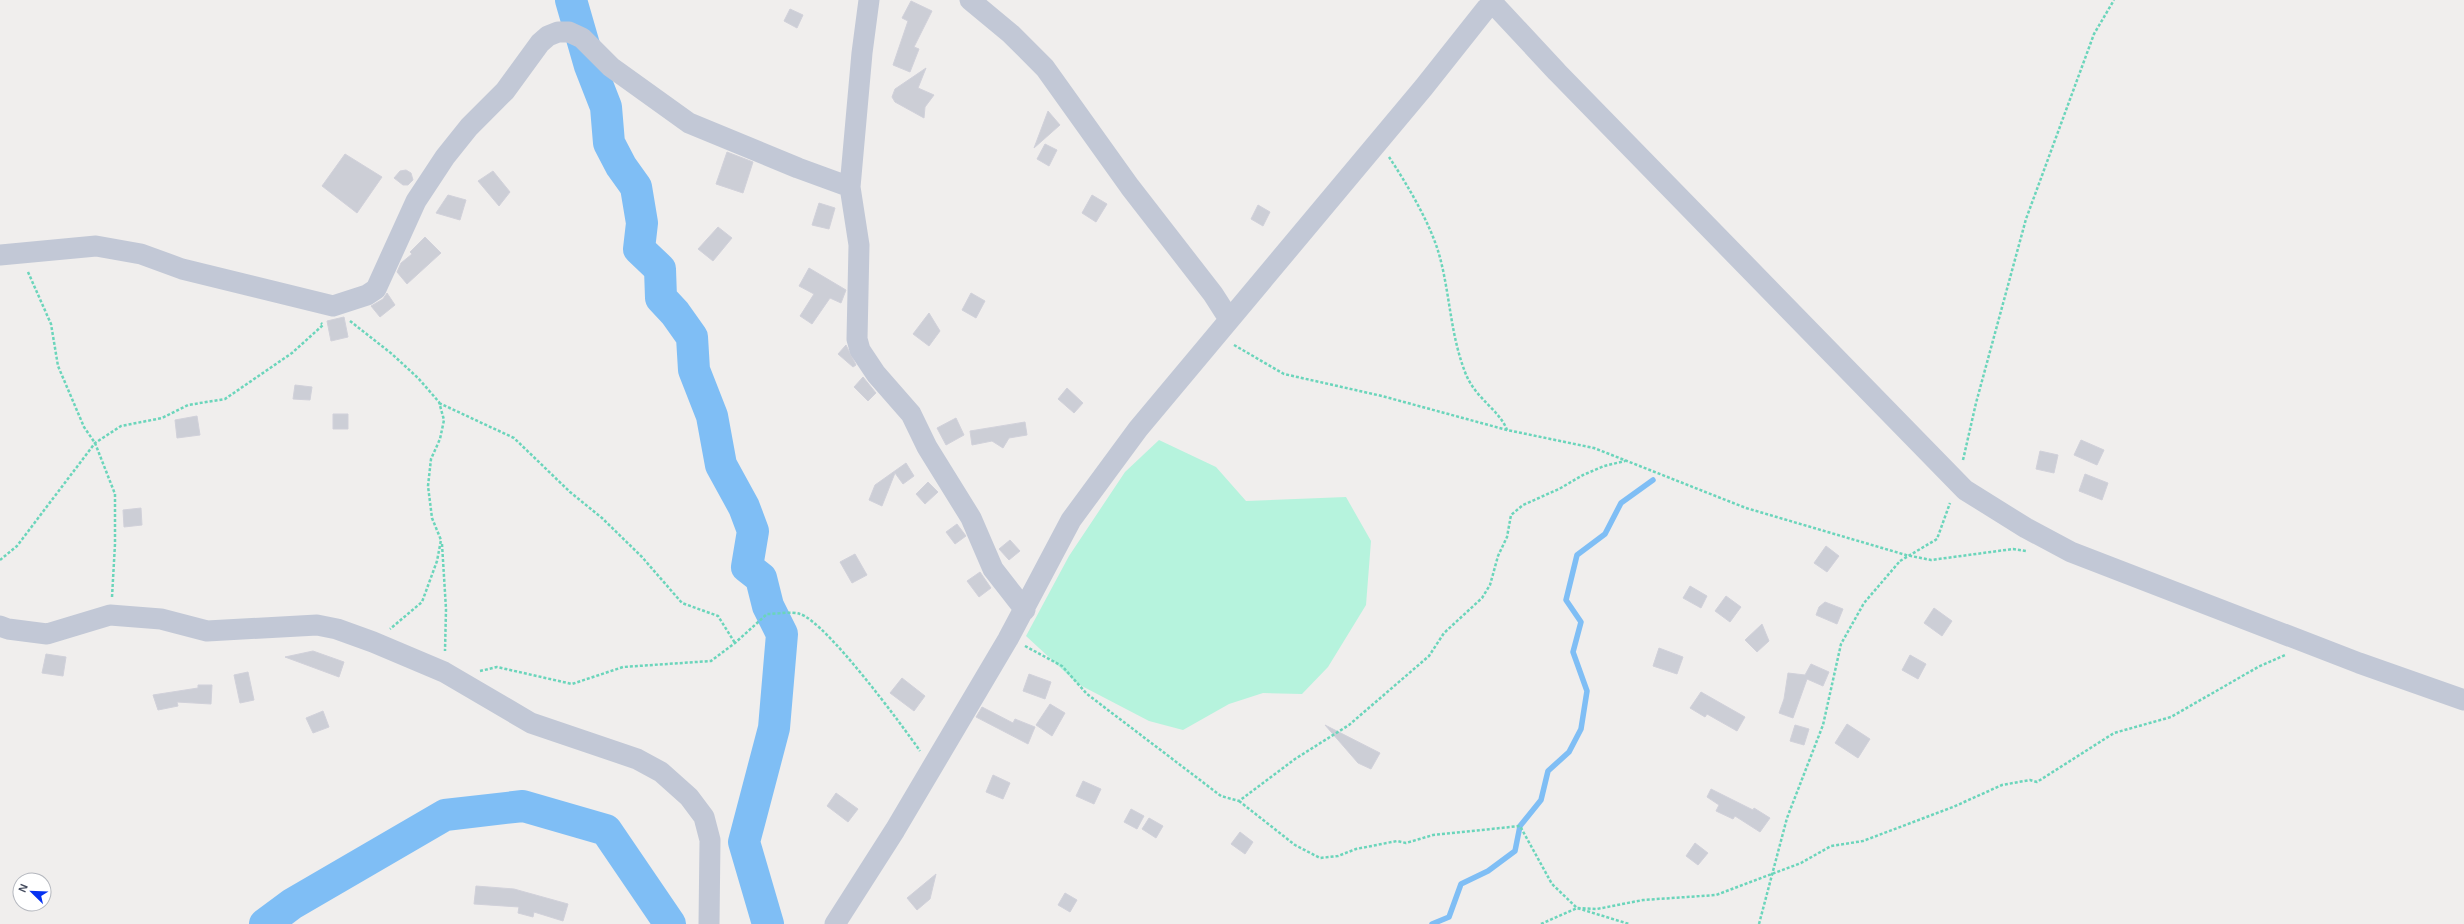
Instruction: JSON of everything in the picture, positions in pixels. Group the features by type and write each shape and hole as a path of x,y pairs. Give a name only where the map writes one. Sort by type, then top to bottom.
{"street":[{"path":"869,0 862,53 850,187 859,246 856,330 860,350 876,374 911,414 927,448 971,518 993,569 1025,610"},
{"path":"970,0 1011,34 1045,68 1130,187 1213,294 1229,319"},
{"path":"835,924 895,830 1025,610 1071,520 1138,429 1492,1 1562,78 1831,351 1957,484 1965,490 2026,528 2071,552 2359,663 2464,700"},
{"path":"10,255 96,246 141,254 182,269 332,306 367,295 376,289 416,201 445,157 468,127 505,91 540,43 548,36 558,32 576,35 611,67 689,123 798,168 850,187"},
{"path":"0,626 8,629 47,634 110,615 161,619 207,631 317,625 337,629 373,642 447,674 531,723 637,759 661,772 689,797 704,817 710,840 708,924"}],"path":[{"path":"1759,924 1774,873 1787,818 1823,725 1841,644 1864,603 1900,561 1937,538 1957,484 1976,403 2026,219 2094,34 2114,0"},
{"path":"1377,140 1405,181 1438,253 1450,322 1471,385 1477,395 1504,420 1507,430"},
{"path":"10,255 52,324 58,366 84,426 95,443 115,494 115,544 110,615"},
{"path":"0,560 17,546 95,443 121,426 162,418 188,405 224,399 292,353 323,325 299,299"},
{"path":"332,306 392,354 439,402 514,438 570,492 602,518 642,557 682,603 718,616 736,643"},
{"path":"1216,336 1255,355 1284,374 1382,396 1507,430 1594,448 1746,508 1907,556 1931,560 2013,549 2029,552"},
{"path":"439,402 444,420 440,439 431,459 428,486 432,518 441,540 446,609 447,674 497,668 572,684 623,667 711,661 736,643 767,614 801,614 826,633 892,711 924,758"},
{"path":"1240,801 1295,759 1349,725 1429,656 1441,636 1482,598 1490,585 1498,556 1507,537 1511,515 1523,505 1559,490 1583,475 1604,466 1627,461"},
{"path":"373,642 422,602 437,561 441,540"},
{"path":"1008,639 1033,649 1062,666 1087,694 1221,796 1240,801 1295,845 1320,858 1338,856 1356,849 1397,841 1406,843 1433,835 1520,826 1552,884 1577,908 1628,924"},
{"path":"1541,924 1577,908 1597,908 1643,900 1716,895 1800,862 1831,846 1863,841 1954,807 2002,785 2030,780 2037,782 2114,733 2171,717 2258,667 2287,654"}],"green space":[{"path":"1159,440 1216,467 1246,501 1346,497 1371,541 1366,605 1328,667 1302,694 1263,693 1229,704 1183,730 1149,721 1078,684 1026,636 1069,556 1125,472"}],"building":[{"path":"911,1 932,11 914,47 919,49 910,72 893,65 908,21 902,18"},
{"path":"790,9 803,15 797,28 784,21"},
{"path":"926,68 918,88 934,95 925,107 924,118 895,102 892,97 895,89"},
{"path":"1048,111 1060,125 1034,148"},
{"path":"1045,144 1057,150 1049,166 1037,159"},
{"path":"727,152 753,162 743,193 716,184"},
{"path":"345,154 382,177 357,213 322,186"},
{"path":"406,170 411,173 413,180 408,185 403,185 394,178 400,171"},
{"path":"493,171 510,192 499,206 478,181"},
{"path":"448,195 466,200 460,220 436,213"},
{"path":"1092,195 1107,204 1096,222 1082,213"},
{"path":"819,203 835,208 829,229 812,225"},
{"path":"1258,205 1270,212 1263,226 1251,219"},
{"path":"718,227 732,238 713,261 698,249"},
{"path":"425,237 441,253 407,284 397,272 401,263 412,254 410,252"},
{"path":"809,268 846,290 841,303 830,298 812,324 800,316 814,294 799,286"},
{"path":"387,293 395,305 380,317 371,306 383,299"},
{"path":"971,293 985,301 976,318 962,310"},
{"path":"929,313 940,331 929,346 913,334"},
{"path":"344,317 348,337 331,341 327,321"},
{"path":"846,345 856,365 853,367 838,354"},
{"path":"863,377 876,393 868,401 854,387"},
{"path":"295,385 312,387 310,400 293,399"},
{"path":"1067,388 1083,403 1074,413 1058,399"},
{"path":"333,414 348,414 348,429 333,429"},
{"path":"197,416 200,435 177,438 175,420"},
{"path":"956,418 964,435 946,445 937,428"},
{"path":"1025,422 1027,435 1009,438 1003,448 992,441 972,445 970,431"},
{"path":"2081,440 2104,450 2097,465 2074,455"},
{"path":"2040,451 2058,455 2054,473 2036,469"},
{"path":"906,463 914,476 903,484 895,473 882,506 869,500 875,485"},
{"path":"2085,474 2108,483 2102,500 2079,491"},
{"path":"928,482 938,492 925,504 916,494"},
{"path":"141,508 142,525 124,527 123,510"},
{"path":"957,524 966,536 955,544 946,532"},
{"path":"1010,540 1020,551 1009,560 999,549"},
{"path":"1826,546 1839,556 1827,572 1814,563"},
{"path":"855,554 867,575 852,583 840,562"},
{"path":"980,572 991,588 979,597 967,581"},
{"path":"1690,586 1707,596 1701,608 1683,598"},
{"path":"1726,596 1741,607 1730,622 1715,611"},
{"path":"1825,602 1843,609 1837,624 1816,615 1819,607"},
{"path":"1934,608 1952,621 1942,636 1924,623"},
{"path":"1762,624 1769,641 1757,652 1745,640"},
{"path":"1659,648 1683,657 1677,674 1653,666"},
{"path":"313,651 344,662 339,677 285,657"},
{"path":"46,654 66,657 63,676 42,673"},
{"path":"1910,655 1926,664 1918,679 1902,670"},
{"path":"1811,664 1829,672 1823,686 1807,679 1793,718 1779,713 1784,699 1788,673 1805,675"},
{"path":"248,672 254,700 240,703 234,675"},
{"path":"1029,674 1051,682 1045,699 1023,691"},
{"path":"902,678 925,696 914,711 890,693"},
{"path":"198,685 212,685 211,704 177,702 178,706 158,710 153,695 198,688"},
{"path":"1701,692 1745,717 1737,731 1707,714 1705,717 1690,708"},
{"path":"1050,704 1065,713 1052,736 1036,725"},
{"path":"982,707 1013,723 1015,719 1035,727 1028,744 976,717"},
{"path":"323,711 329,727 313,733 306,718"},
{"path":"1847,724 1870,739 1858,758 1835,743"},
{"path":"1325,725 1380,753 1371,769 1358,763"},
{"path":"1795,725 1809,729 1804,745 1790,741"},
{"path":"993,775 1010,783 1003,799 986,792"},
{"path":"1083,781 1101,789 1094,804 1076,796"},
{"path":"1711,789 1753,810 1754,808 1770,818 1760,832 1735,816 1733,819 1716,811 1719,805 1707,797"},
{"path":"836,793 858,809 848,822 827,806"},
{"path":"1131,809 1144,816 1137,829 1124,822"},
{"path":"1149,818 1163,826 1156,838 1142,829"},
{"path":"1240,832 1253,842 1245,854 1231,844"},
{"path":"1695,843 1708,853 1698,865 1686,856"},
{"path":"936,874 930,899 917,910 907,898"},
{"path":"476,886 514,889 568,904 563,921 534,912 533,917 518,913 519,907 474,904"},
{"path":"1065,893 1077,900 1070,912 1058,905"}],"waterway":[{"path":"571,0 590,66 606,107 609,143 621,166 636,187 642,223 639,249 660,269 661,298 675,313 692,337 694,370 712,416 721,465 744,507 753,531 747,567 761,578 768,606 782,634 774,728 744,842 768,924"},
{"path":"1432,924 1449,917 1461,884 1488,871 1515,851 1520,826 1541,800 1548,771 1569,752 1581,729 1587,691 1573,652 1581,622 1566,600 1577,555 1605,534 1621,503 1653,480"},
{"path":"265,924 292,904 445,815 523,806 606,830 670,924"}]}
